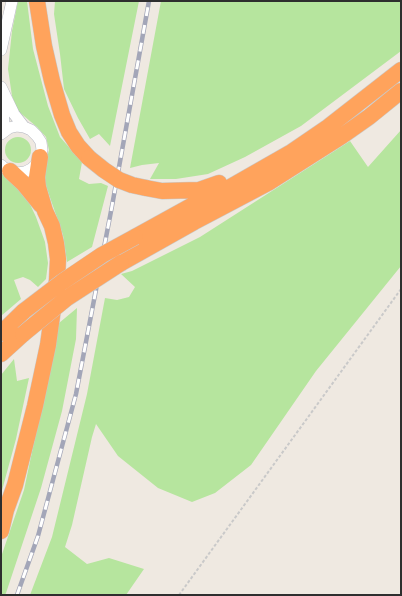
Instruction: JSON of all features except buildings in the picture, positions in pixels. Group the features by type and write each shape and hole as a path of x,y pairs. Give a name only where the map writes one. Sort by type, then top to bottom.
{"highway":[{"path":"37,1 52,81 62,115 69,132 78,146 89,158 118,180 132,185 162,191 199,190 227,179 274,154 388,80"},
{"path":"1,333 56,286 95,259 186,209 227,189 290,153 328,127 401,70"},
{"path":"1,354 67,298 121,263 268,183 342,136 401,92"},
{"path":"1,531 4,514 15,485 35,406 48,345 57,280 58,259 56,243 52,226 45,211 38,187 37,177 40,157"},
{"path":"5,168 23,183 45,211"},
{"path":"1,360 18,339"}],"street":[{"path":"1,50 12,1"},
{"path":"1,87 14,114 24,127"},
{"path":"1,87 4,124 2,133"},
{"path":"2,133 9,128 17,126 32,130 41,142 42,150 37,164 25,172 17,173 5,168"}],"path":[{"path":"179,595 401,288"}],"green space":[{"path":"18,1 27,1 33,49 48,106 60,137 82,162 79,179 89,184 101,183 108,186 92,247 67,262 63,235 43,174 49,150 46,137 37,127 18,111 12,96 8,69 12,31"},
{"path":"55,1 139,1 110,146 99,134 90,139 64,89 54,14"},
{"path":"161,1 401,1 401,51 301,126 245,157 208,174 176,179 150,179 159,163 130,168"},
{"path":"401,130 401,266 316,371 251,465 215,493 192,502 158,488 118,456 96,424 72,525 65,547 87,564 109,558 144,569 126,595 30,595 52,537 87,394 105,298 117,300 129,297 135,287 121,274 132,271 200,237 350,141 368,167"},
{"path":"18,137 27,141 31,150 27,159 18,163 9,159 5,150 9,141"},
{"path":"1,173 27,198 45,242 48,263 46,279 38,287 30,280 23,277 14,280 21,299 1,316"},
{"path":"77,308 76,339 62,411 41,488 6,593 5,595 1,595 1,557 24,490 59,323"},
{"path":"14,359 17,381 29,378 16,439 1,494 1,375"}],"railway":[{"path":"17,595 38,536 76,394 149,1"}]}
